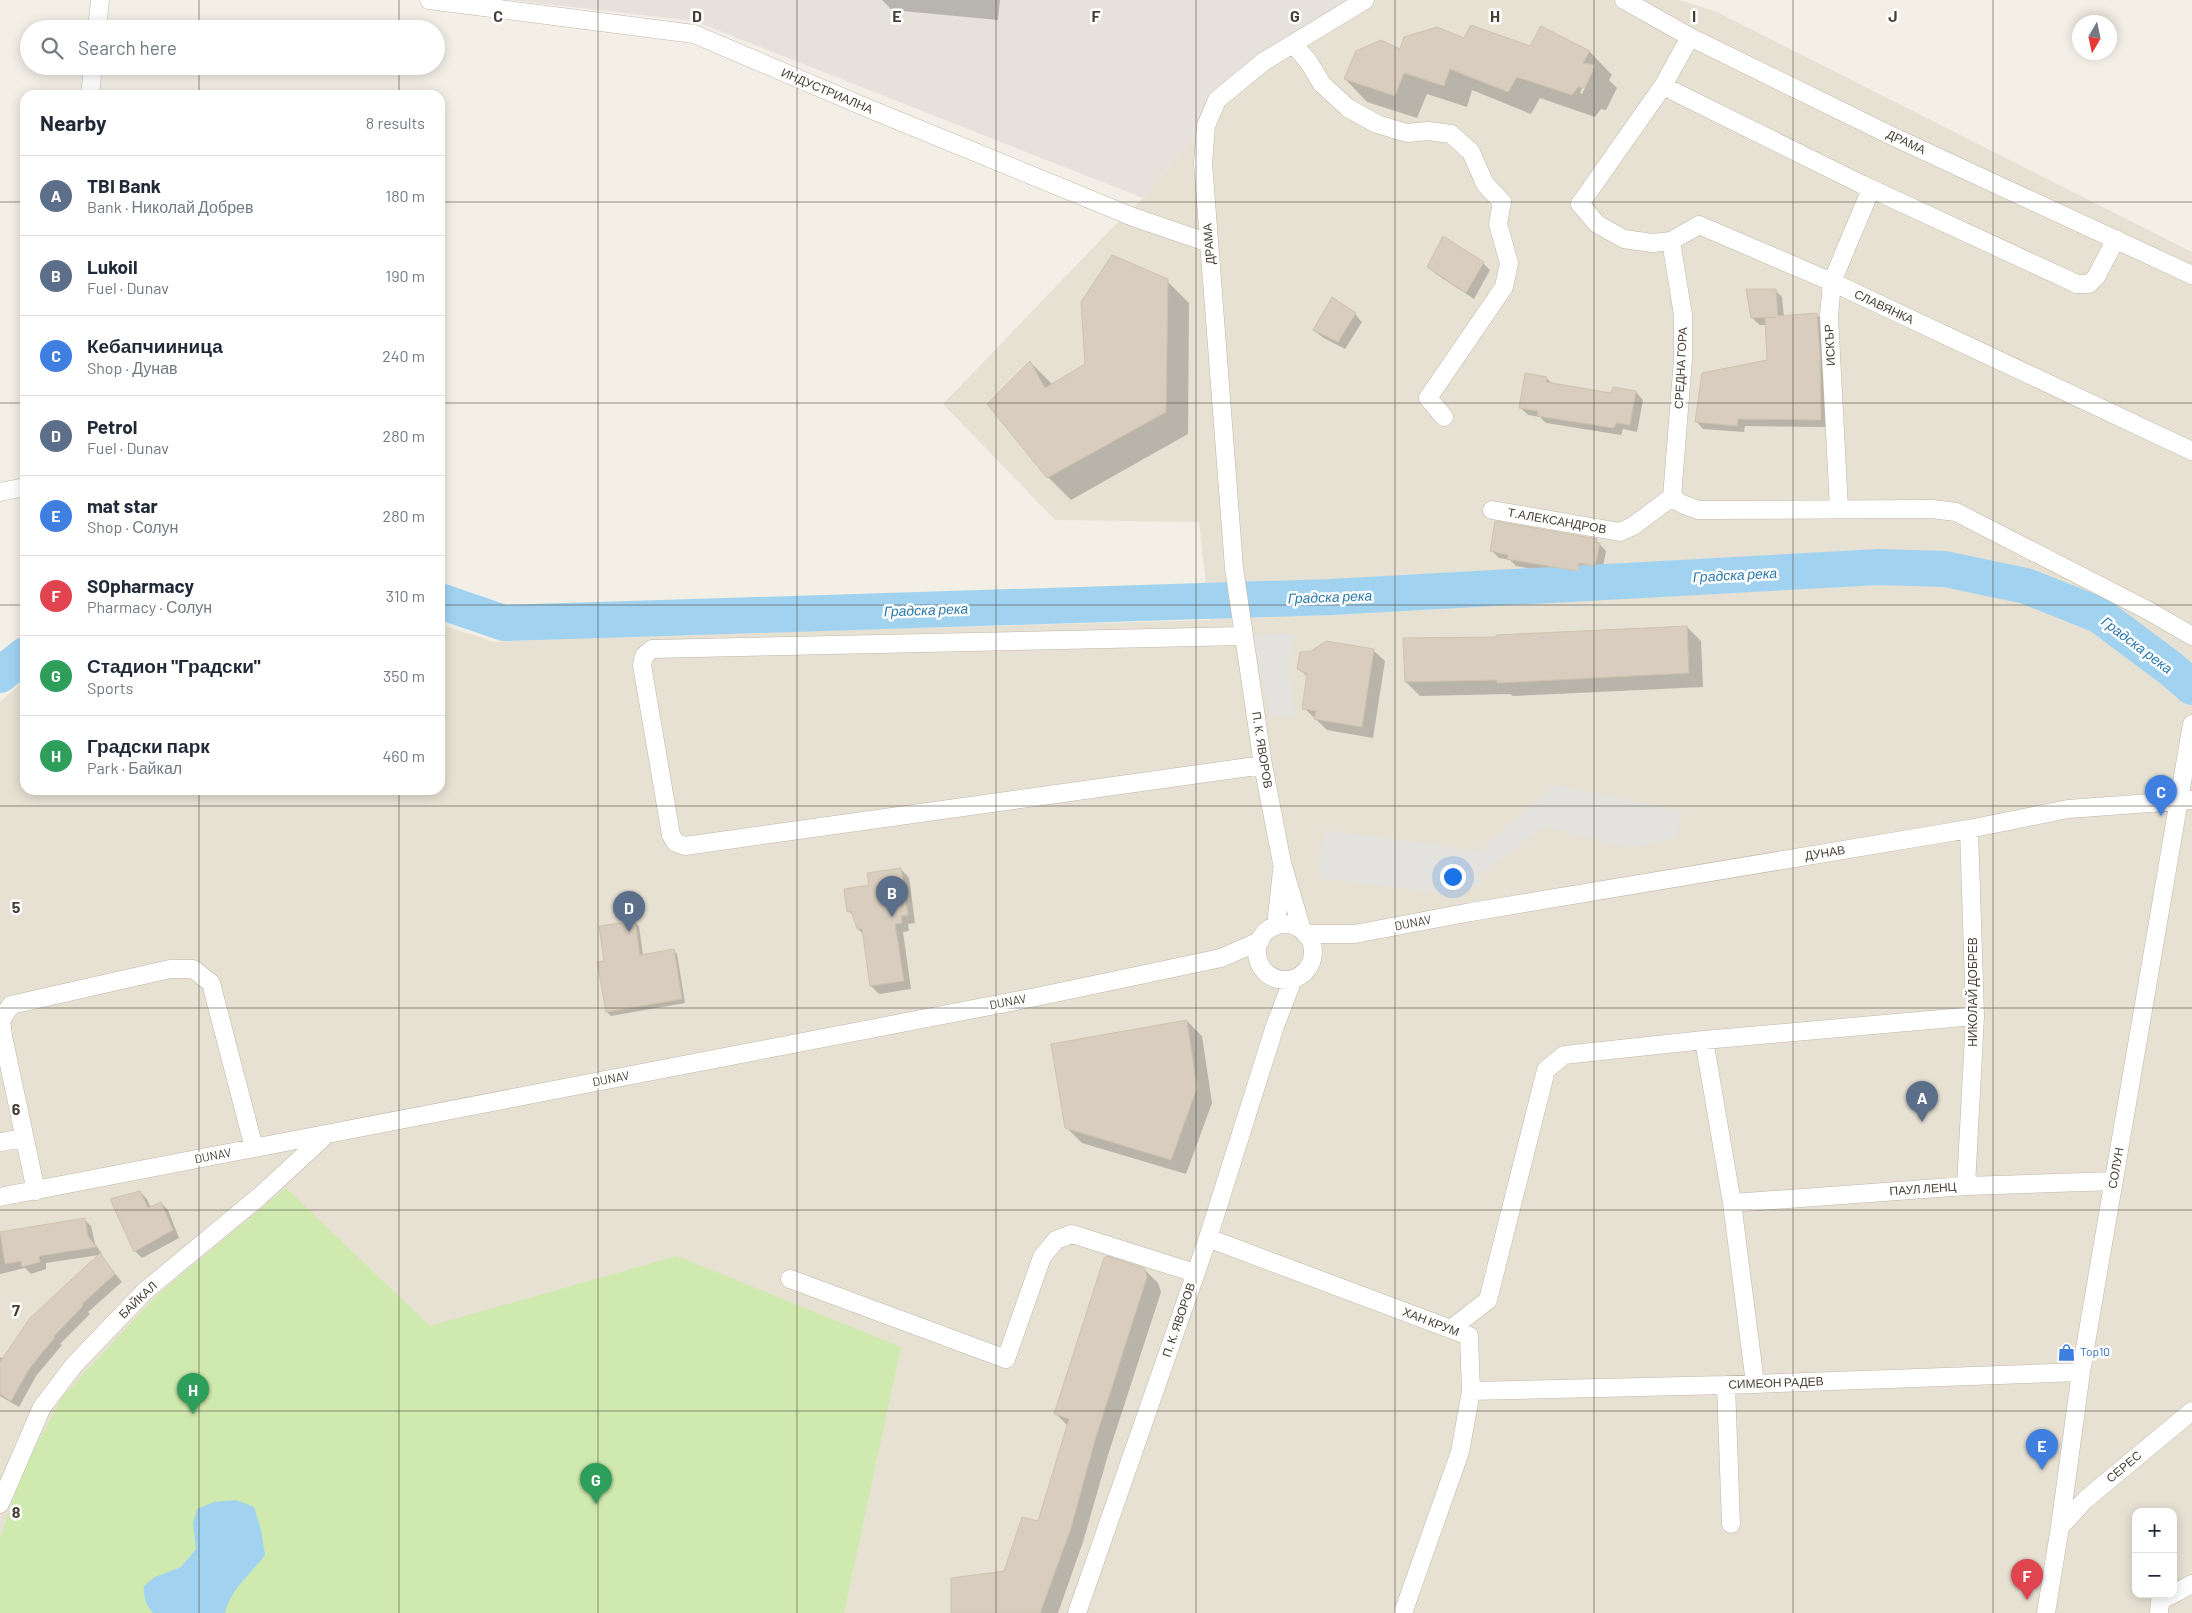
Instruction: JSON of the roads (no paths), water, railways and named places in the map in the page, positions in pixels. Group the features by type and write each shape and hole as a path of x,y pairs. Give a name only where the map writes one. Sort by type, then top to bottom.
{"street":[{"path":"98,20 100,0"},
{"name":"ИНДУСТРИАЛНА","path":"428,0 694,34 865,107 1133,217 1210,243"},
{"name":"ДРАМА","path":"1244,636 1234,568 1203,163 1206,126 1217,100 1239,80 1263,62 1365,0"},
{"name":"ДРАМА","path":"1624,0 1690,37 1892,136 2192,275"},
{"path":"1690,37 1664,86 1870,188 2077,284 2089,284 2096,277 2116,239"},
{"path":"1292,44 1308,61 1322,84 1348,108 1378,124 1407,133 1428,131 1451,134 1471,152 1485,184 1502,202 1498,224 1508,264 1504,287 1428,398 1444,417"},
{"path":"91,90 92,75"},
{"name":"СЛАВЯНКА","path":"1664,86 1580,204 1597,224 1624,239 1653,243 1671,241 1699,225 1832,282 2192,451"},
{"name":"ИСКЪР","path":"1839,509 1829,316 1832,282 1870,188"},
{"name":"СРЕДНА ГОРА","path":"1671,241 1683,315 1683,359 1672,497"},
{"path":"0,492 20,488"},
{"path":"1672,497 1682,504 1698,510 1932,509 1956,512 2149,611 2192,636"},
{"name":"Т.АЛЕКСАНДРОВ","path":"1492,510 1620,532 1633,526 1672,497"},
{"path":"1244,636 652,648 644,656 642,666 670,835 676,843 685,846 1263,764"},
{"name":"П. К. ЯВОРОВ","path":"1244,636 1263,764 1282,863 1303,932"},
{"name":"СОЛУН","path":"2046,1613 2060,1527 2080,1372 2186,800 2192,724"},
{"name":"ДУНАВ","path":"1355,934 1471,912 1969,829 2068,809 2186,800"},
{"name":"НИКОЛАЙ ДОБРЕВ","path":"1966,1186 1975,1016 1969,829"},
{"name":"П. К. ЯВОРОВ","path":"1276,926 1282,863"},
{"path":"1276,926 1294,926 1303,932 1312,946 1313,954 1307,969 1293,979 1285,980 1273,977 1263,970 1257,954 1260,941 1268,930 1276,926"},
{"path":"1303,932 1355,934"},
{"path":"1313,954 1355,934"},
{"name":"DUNAV","path":"0,1197 1036,997 1221,958 1260,941"},
{"name":"DUNAV","path":"1221,958 1259,962"},
{"path":"36,1190 1,1020 11,1004 170,969 193,970 211,983 254,1148"},
{"name":"П. К. ЯВОРОВ","path":"1273,977 1275,1026"},
{"name":"П. К. ЯВОРОВ","path":"1077,1613 1208,1238 1275,1026 1293,979"},
{"path":"1451,1329 1488,1300 1546,1070 1564,1055 1704,1040 1975,1016"},
{"path":"1704,1040 1732,1203 1755,1383"},
{"name":"БАЙКАЛ","path":"0,1504 4,1483 42,1407 74,1364 146,1291 260,1196 326,1134"},
{"path":"0,1142 24,1138"},
{"name":"ПАУЛ ЛЕНЦ","path":"1732,1203 1966,1186 2114,1181"},
{"path":"790,1279 1006,1359 1042,1257 1056,1240 1072,1234 1195,1273"},
{"name":"ХАН КРУМ","path":"1208,1238 1469,1336 1471,1391 1460,1452 1403,1613"},
{"name":"СИМЕОН РАДЕВ","path":"1471,1391 1726,1385 2080,1372"},
{"path":"1726,1385 1731,1524"},
{"name":"СЕРЕС","path":"2060,1527 2086,1500 2192,1411"},
{"path":"2159,1613 2160,1602 2192,1584"}],"water":[{"path":"236,1500 254,1507 261,1530 265,1555 231,1597 225,1613 153,1613 148,1607 144,1586 155,1577 181,1567 196,1549 193,1523 197,1509 214,1502"}],"waterway":[{"name":"Градска река","path":"445,603 504,623 1331,597 1880,567 1945,569 2026,586 2099,615 2170,668 2192,687"},
{"name":"Градска река","path":"0,675 20,659"}],"place":[{"name":"Кебапчииница","path":"2161,816"},
{"name":"Lukoil","path":"892,917"},
{"name":"Petrol","path":"629,932"},
{"name":"TBI Bank","path":"1922,1122"},
{"name":"Top10","path":"2066,1352"},
{"name":"Градски парк","path":"193,1414"},
{"name":"mat star","path":"2042,1470"},
{"name":"Стадион \"Градски\"","path":"596,1504"},
{"name":"SOpharmacy","path":"2027,1600"}]}
